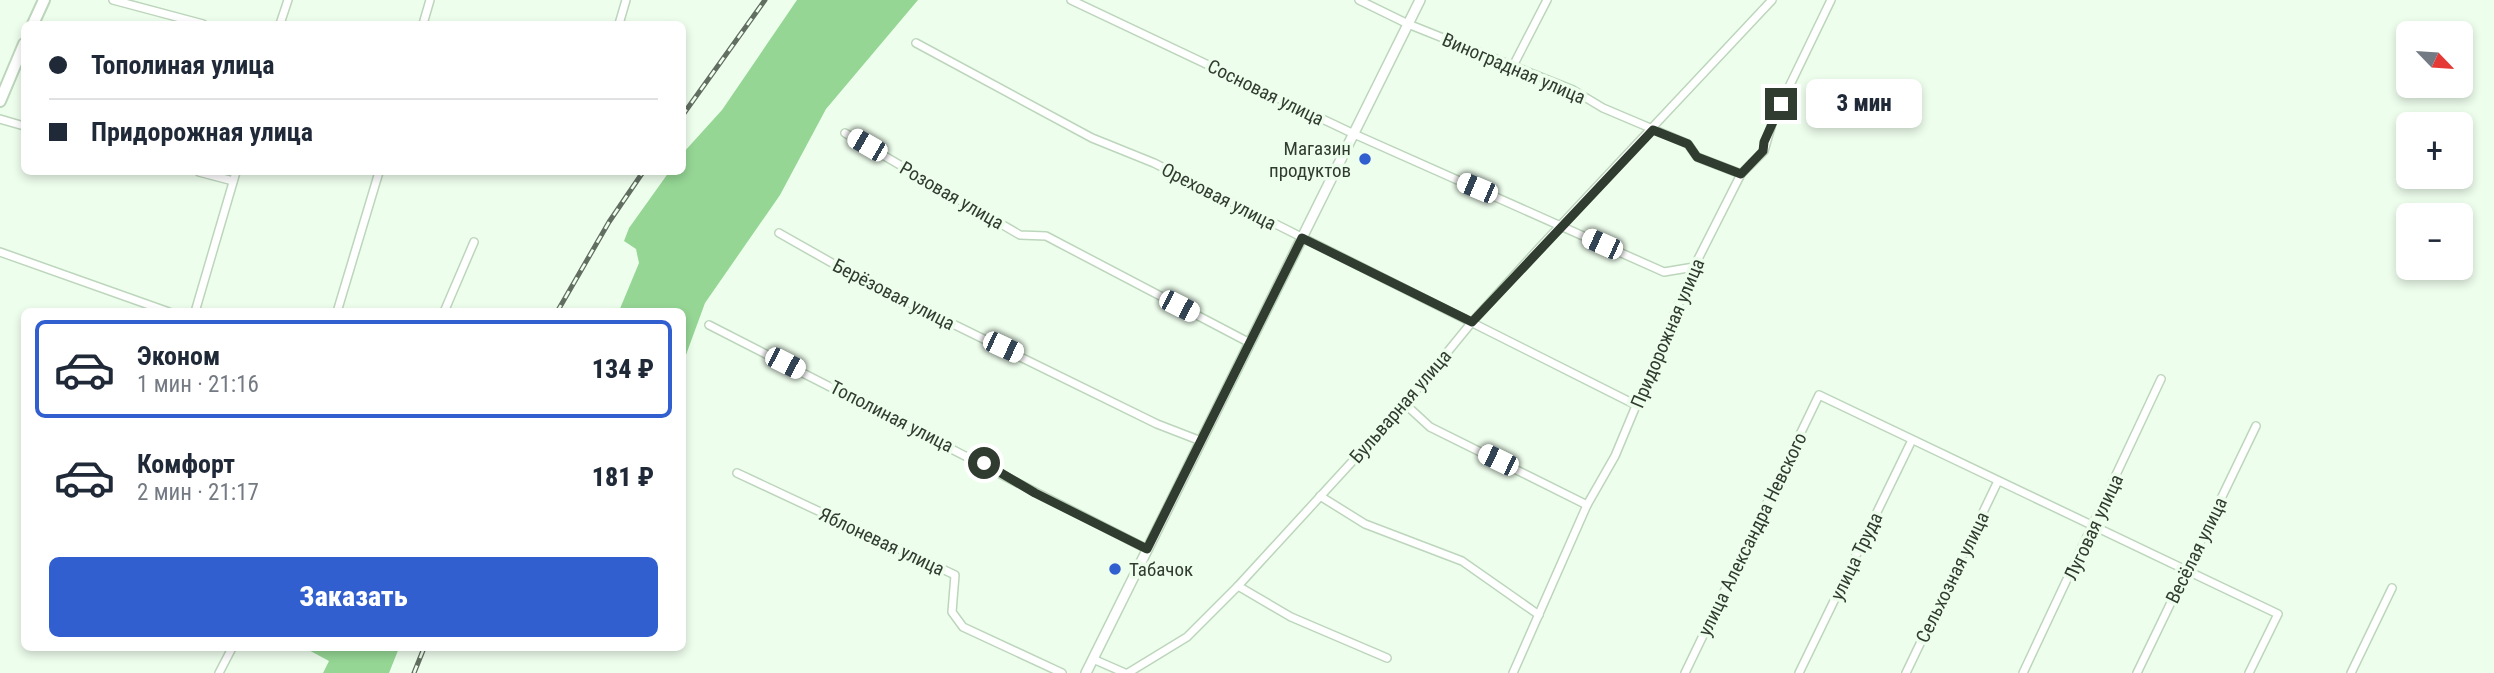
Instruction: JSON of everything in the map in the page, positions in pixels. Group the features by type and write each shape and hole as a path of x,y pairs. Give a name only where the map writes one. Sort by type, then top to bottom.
{"main road":[{"path":"34,21 44,0"},
{"path":"0,101 21,51"}],"street":[{"path":"113,0 192,21"},
{"path":"281,21 288,0"},
{"path":"424,21 430,0"},
{"path":"620,21 626,0"},
{"name":"Сосновая улица","path":"1071,0 1354,134 1664,272 1694,267"},
{"name":"Виноградная улица","path":"1359,0 1408,24 1573,90 1603,108 1688,144 1697,157 1741,174"},
{"path":"1086,673 1420,0"},
{"path":"1513,66 1547,0"},
{"name":"Бульварная улица","path":"1127,673 1187,637 1238,586 1405,404 1472,322 1772,0"},
{"name":"Придорожная улица","path":"1513,673 1587,505 1615,456 1694,267 1741,174 1763,151 1773,120 1831,0"},
{"name":"Ореховая улица","path":"916,43 1092,138 1154,163 1636,405"},
{"path":"0,119 21,125"},
{"name":"Розовая улица","path":"845,133 1020,235 1046,236 1250,343"},
{"path":"210,175 233,181"},
{"path":"196,308 235,175"},
{"path":"338,308 378,175"},
{"name":"Берёзовая улица","path":"779,233 855,276 1157,424 1201,441"},
{"path":"446,308 474,242"},
{"path":"0,252 158,308"},
{"name":"Тополиная улица","path":"709,325 1147,549"},
{"name":"Луговая улица","path":"2023,673 2094,527 2161,379"},
{"name":"улица Александра Невского","path":"1685,673 1819,395 1912,440"},
{"path":"1405,404 1430,426 1587,505"},
{"name":"Весёлая улица","path":"2137,673 2256,426"},
{"path":"1912,440 2277,614 2249,673"},
{"name":"улица Труда","path":"1799,673 1912,440"},
{"name":"Яблоневая улица","path":"737,473 955,575 952,612 963,627 1062,673"},
{"name":"Сельхозная улица","path":"1906,673 1998,481"},
{"path":"1320,496 1365,524 1462,561 1539,615"},
{"path":"1238,586 1290,617 1387,658"},
{"path":"2351,673 2392,587"},
{"path":"219,673 230,651"},
{"path":"1093,659 1127,673"}],"green space":[{"path":"797,0 918,0 826,109 780,195 705,303 686,355 686,308 620,308 639,263 636,249 624,241 629,228 667,175 686,175 686,150 722,110"},
{"path":"311,651 398,651 389,673 323,673 329,661"}],"railway":[{"path":"686,110 765,0"},
{"path":"559,308 609,222 641,175"},
{"path":"414,673 423,651"}],"place":[{"name":"Магазин продуктов","path":"1365,159"},
{"name":"Табачок","path":"1115,569"}],"route":[{"path":"984,463 1035,493 1147,549 1302,238 1472,322 1653,130 1688,144 1697,157 1741,174 1763,151 1764,142 1781,104"}]}
